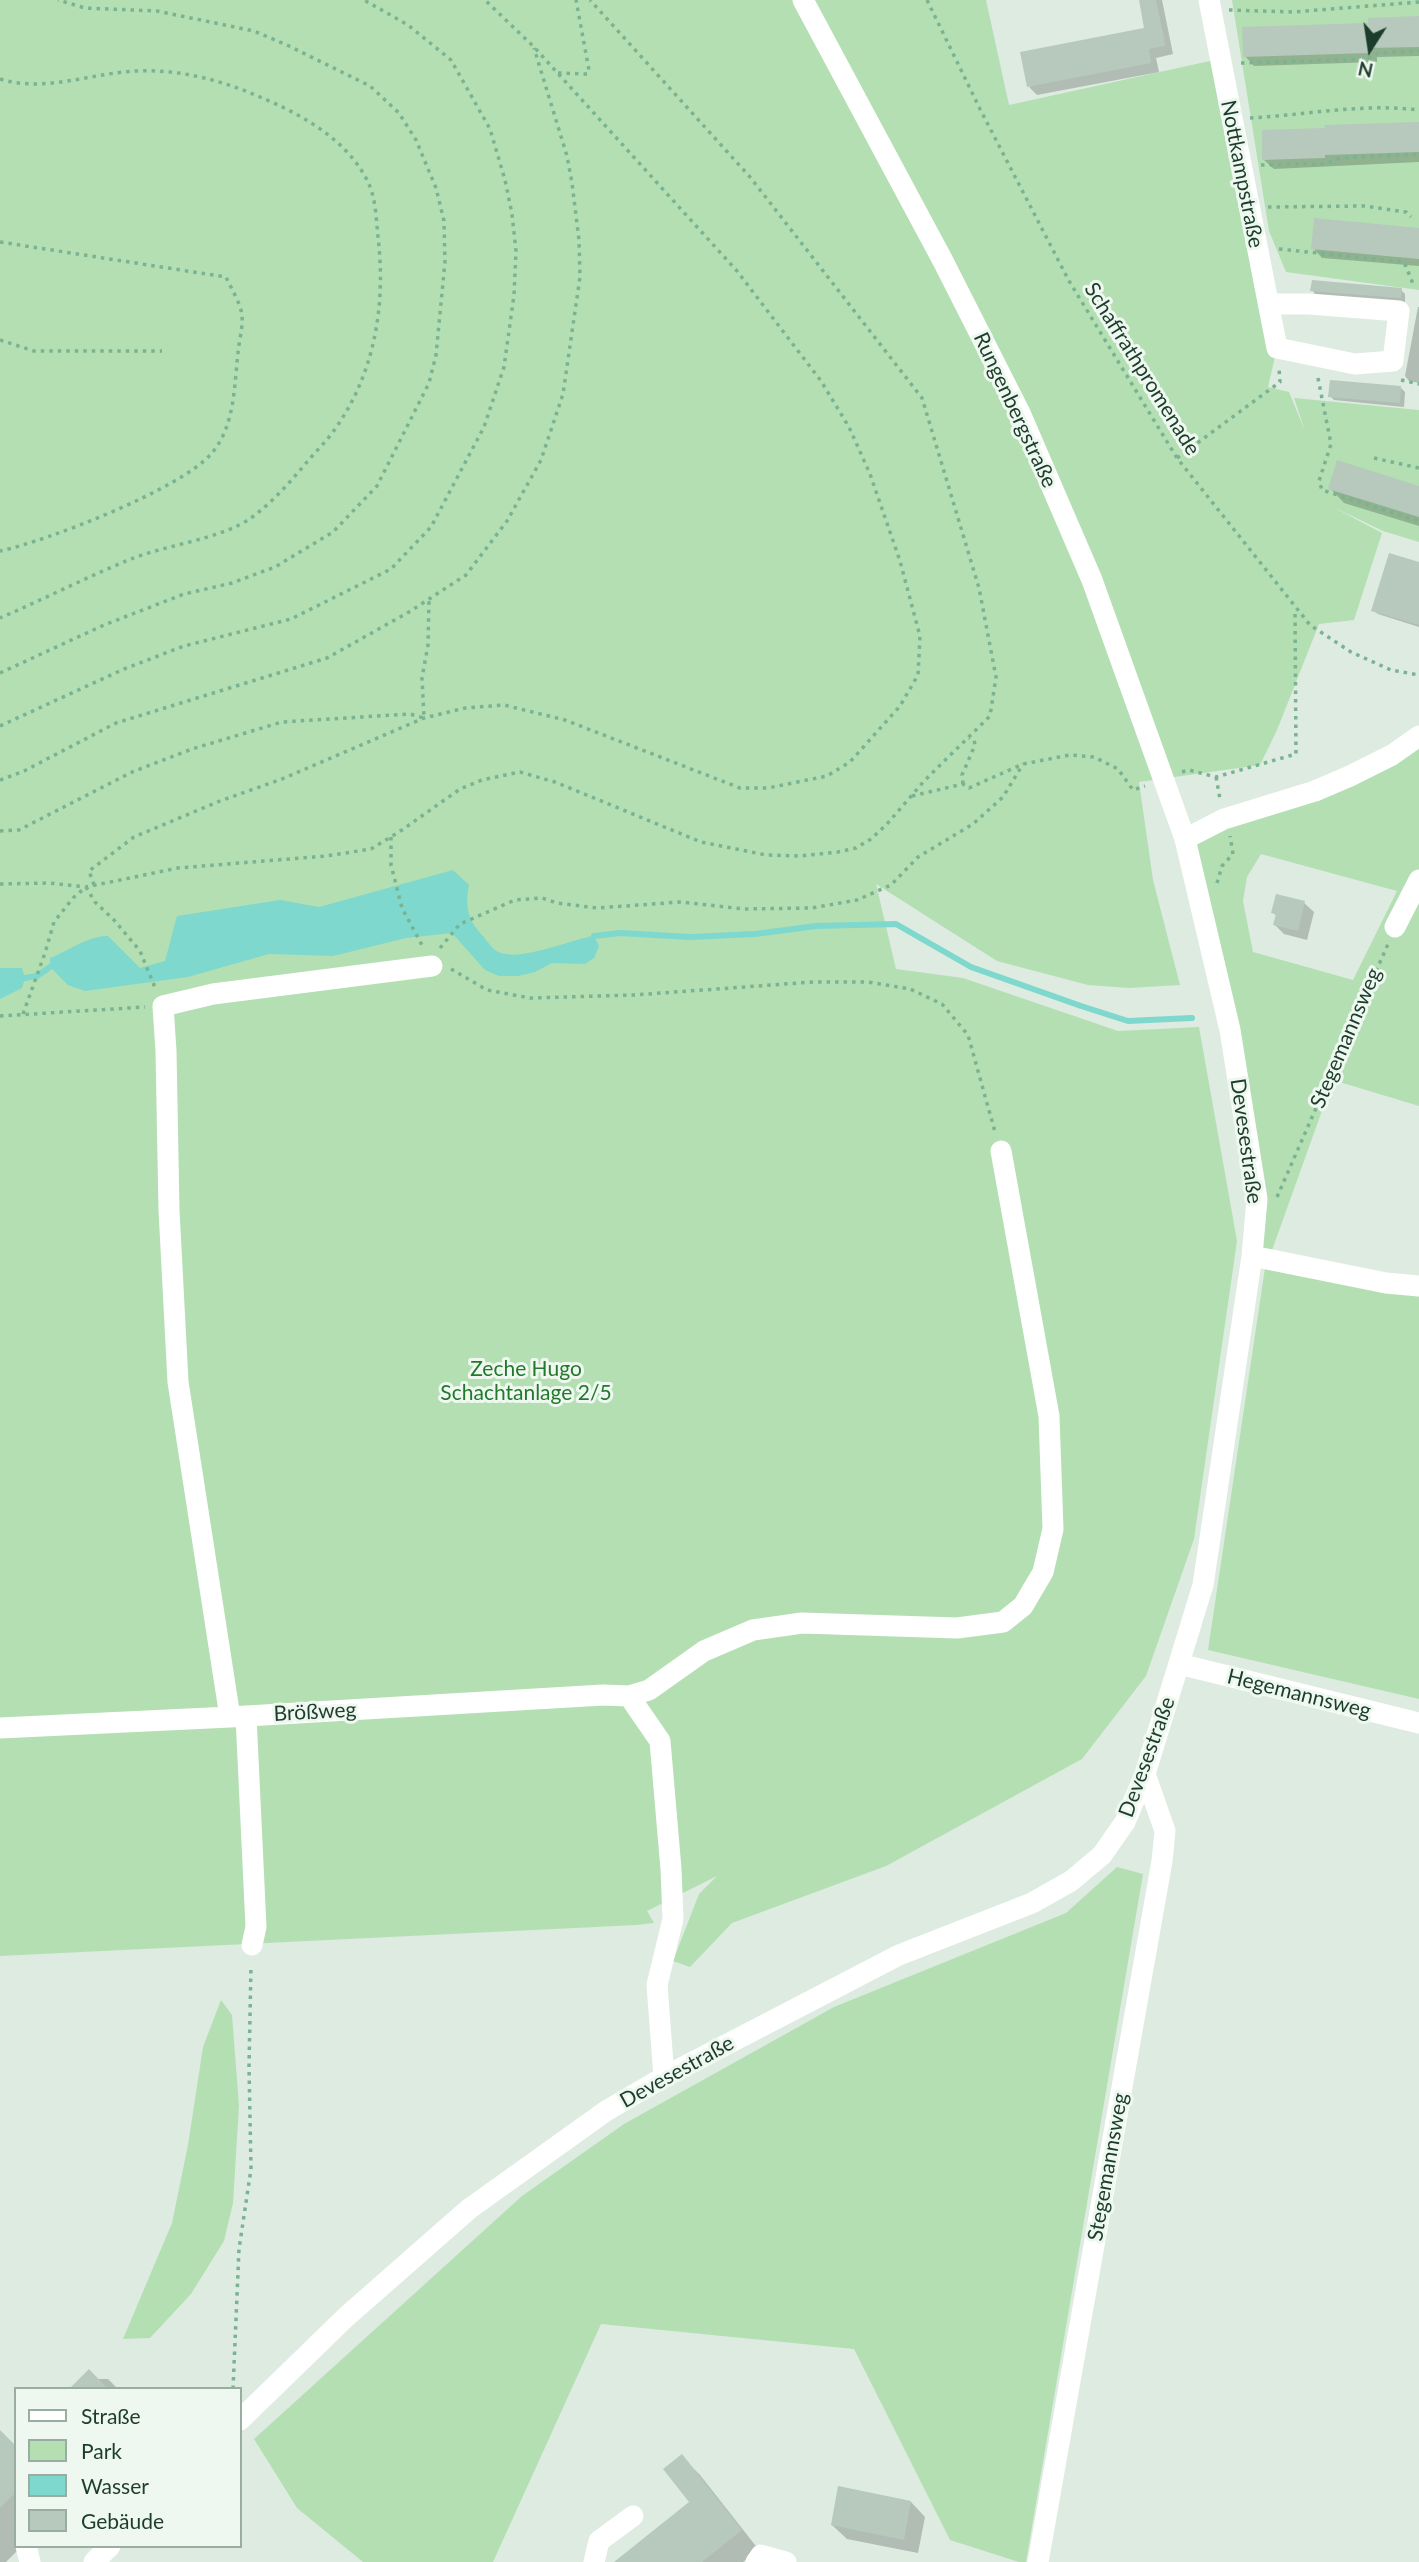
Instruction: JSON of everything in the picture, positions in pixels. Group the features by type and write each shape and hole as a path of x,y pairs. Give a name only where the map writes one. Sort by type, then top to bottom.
{"street":[{"name":"Rungenbergstraße","path":"803,0 943,261 1020,413 1092,580 1185,839"},
{"name":"Nottkampstraße","path":"1209,5 1278,348"},
{"path":"1269,304 1309,304 1399,311 1393,361 1355,364 1278,348"},
{"path":"1185,839 1224,819 1315,791 1350,776 1392,755 1419,736"},
{"name":"Devesestraße","path":"242,2418 346,2317 469,2210 606,2111 664,2077 899,1955 1032,1903 1071,1881 1102,1855 1125,1822 1145,1774 1203,1585 1252,1256 1258,1199 1230,1030 1185,839"},
{"path":"1395,927 1419,880"},
{"path":"252,1945 256,1927 238,1717 178,1382 169,1210 163,1006 213,994 429,963"},
{"path":"664,2077 657,1984 673,1919 660,1741 629,1696 649,1690 704,1651 752,1630 802,1623 957,1628 1003,1622 1023,1606 1043,1572 1053,1529 1049,1416 1001,1151"},
{"path":"1252,1256 1374,1281 1419,1286"},
{"name":"Hegemannsweg","path":"1179,1664 1419,1723"},
{"name":"Brößweg","path":"0,1728 603,1695 629,1696"},
{"name":"Stegemannsweg","path":"1038,2562 1162,1861 1165,1831 1145,1774"},
{"path":"594,2562 599,2541 633,2516"},
{"path":"94,2562 108,2548"},
{"path":"756,2562 761,2556 786,2562"}],"path":[{"path":"0,673 104,625 184,594 232,583 275,567 333,533 377,486 429,383 436,355 445,262 444,222 436,188 416,140 400,113 370,86 254,31 157,11 85,8 58,0"},
{"path":"0,726 124,669 184,646 291,620 391,569 431,527 484,427 504,367 514,295 516,251 505,180 490,129 451,60 408,25 364,0"},
{"path":"94,886 89,871 134,837 220,801 282,779 424,718 465,708 504,705 565,720 740,788 768,788 827,776 850,762 900,706 918,675 920,636 900,561 870,474 849,427 821,381 737,271 534,47 485,0"},
{"path":"558,73 582,75 589,70 576,0"},
{"path":"0,884 50,883 86,887 178,868 326,856 371,849 460,789 482,780 520,772 588,795 701,842 766,855 822,854 856,848 871,839 925,780 990,716 996,677 979,588 922,398 750,177 590,0"},
{"name":"Schaffrathpromenade","path":"927,0 1069,281 1177,458 1310,625 1351,652 1391,670 1419,675"},
{"path":"1209,5 1293,12 1419,2"},
{"path":"0,780 24,771 116,723 327,658 429,600 466,575 507,521 541,460 563,394 580,277 579,240 567,156 534,47"},
{"path":"1220,63 1368,59 1378,53 1419,51"},
{"path":"0,79 17,84 46,84 137,71 169,72 204,77 264,99 321,129 355,162 367,181 374,202 382,268 376,340 359,387 335,429 266,506 249,519 225,530 132,559 0,618"},
{"path":"1231,118 1295,116 1362,108 1419,110"},
{"path":"1241,166 1325,164 1340,158 1419,154"},
{"path":"1249,206 1365,206 1406,212 1411,216"},
{"path":"0,242 226,277 242,314 232,412 211,455 166,486 22,546 0,551"},
{"path":"1257,247 1404,262 1414,286"},
{"path":"0,340 34,351 162,351"},
{"path":"1177,458 1280,382 1278,348"},
{"path":"1314,355 1331,444 1319,481 1322,490 1419,522"},
{"path":"1374,458 1419,468"},
{"path":"424,718 422,678 428,645 429,600"},
{"path":"1179,773 1189,770 1216,777 1296,754 1295,608"},
{"path":"0,831 19,830 132,772 192,749 282,722 410,714 424,718"},
{"path":"963,784 962,775 975,745 974,740 968,738"},
{"path":"912,796 963,784 969,788 1023,764 1070,755 1094,757 1118,768 1133,790"},
{"path":"429,963 460,924 515,900 542,898 557,903 597,908 681,902 744,909 812,908 857,900 891,885 918,857 973,824 1003,797 1023,764"},
{"path":"391,837 391,865 402,908 429,963 454,970 487,990 530,998 634,995 813,982 868,982 910,989 942,1004 968,1035 1001,1151"},
{"path":"0,1016 163,1006 140,951 95,902 86,887"},
{"path":"23,1014 46,953 54,922 73,898 86,887"},
{"name":"Stegemannsweg","path":"1277,1199 1395,927"},
{"path":"233,2387 239,2249 251,2169 249,2067 252,1945"}],"green space":[{"name":"Zeche Hugo Schachtanlage 2/5","path":"0,0 986,0 1009,105 1219,59 1277,348 1268,387 1289,392 1305,431 1294,398 1419,410 1419,542 1383,531 1333,507 1382,533 1354,620 1319,624 1277,730 1260,765 1139,782 1153,880 1180,985 1129,988 1088,985 997,961 876,884 896,969 963,978 1118,1031 1199,1027 1237,1241 1194,1539 1146,1676 1082,1759 886,1866 732,1923 690,1967 673,1961 699,1894 717,1876 647,1911 654,1923 0,1956"},
{"path":"1232,0 1419,0 1419,290 1286,272 1269,231"},
{"path":"1419,736 1419,1106 1333,1080 1266,1267 1419,1295 1419,1699 1208,1650 1265,1268 1249,1142 1185,839","holes":["1261,854 1397,891 1353,980 1253,952 1243,901 1247,877"]},
{"path":"1117,1867 1143,1874 1026,2562 950,2540 854,2349 601,2324 493,2562 363,2562 297,2508 254,2439 522,2196 624,2124 834,2007 1066,1913"},
{"path":"221,2000 232,2015 239,2106 233,2203 224,2241 191,2294 150,2338 123,2339 172,2223 188,2145 203,2047"}],"water":[{"path":"453,870 469,885 467,905 470,917 495,950 516,955 594,936 599,946 594,958 585,964 552,963 535,972 519,976 499,976 485,970 452,933 406,938 333,956 269,954 188,977 85,991 68,985 50,967 50,958 86,941 108,936 140,968 165,961 177,916 280,900 319,907"},
{"path":"0,968 22,968 25,978 22,988 0,999"}],"building":[{"path":"1139,0 1156,0 1164,38 1165,46 1149,49 1151,63 1027,87 1020,52 1144,28"},
{"path":"1419,16 1419,47 1369,48 1369,53 1243,57 1242,27 1368,23 1368,18"},
{"path":"1419,122 1419,152 1262,160 1262,130"},
{"path":"1314,218 1419,228 1419,259 1311,249"},
{"path":"1312,280 1402,288 1401,298 1310,291"},
{"path":"1330,380 1401,386 1400,403 1328,397"},
{"path":"1337,460 1419,486 1419,517 1328,489"},
{"path":"1389,553 1419,562 1419,625 1371,611"},
{"path":"1276,894 1305,901 1298,931 1273,925 1276,914 1271,913"},
{"path":"89,2369 106,2387 71,2387"},
{"path":"0,2430 14,2444 14,2494 0,2508"},
{"path":"682,2454 742,2530 702,2562 614,2562 689,2502 663,2469"},
{"path":"838,2486 911,2501 904,2540 831,2525"}],"waterway":[{"path":"594,936 620,933 690,937 755,934 816,926 896,924 971,967 1128,1021 1192,1018"},
{"path":"25,978 37,976 50,967"}]}
